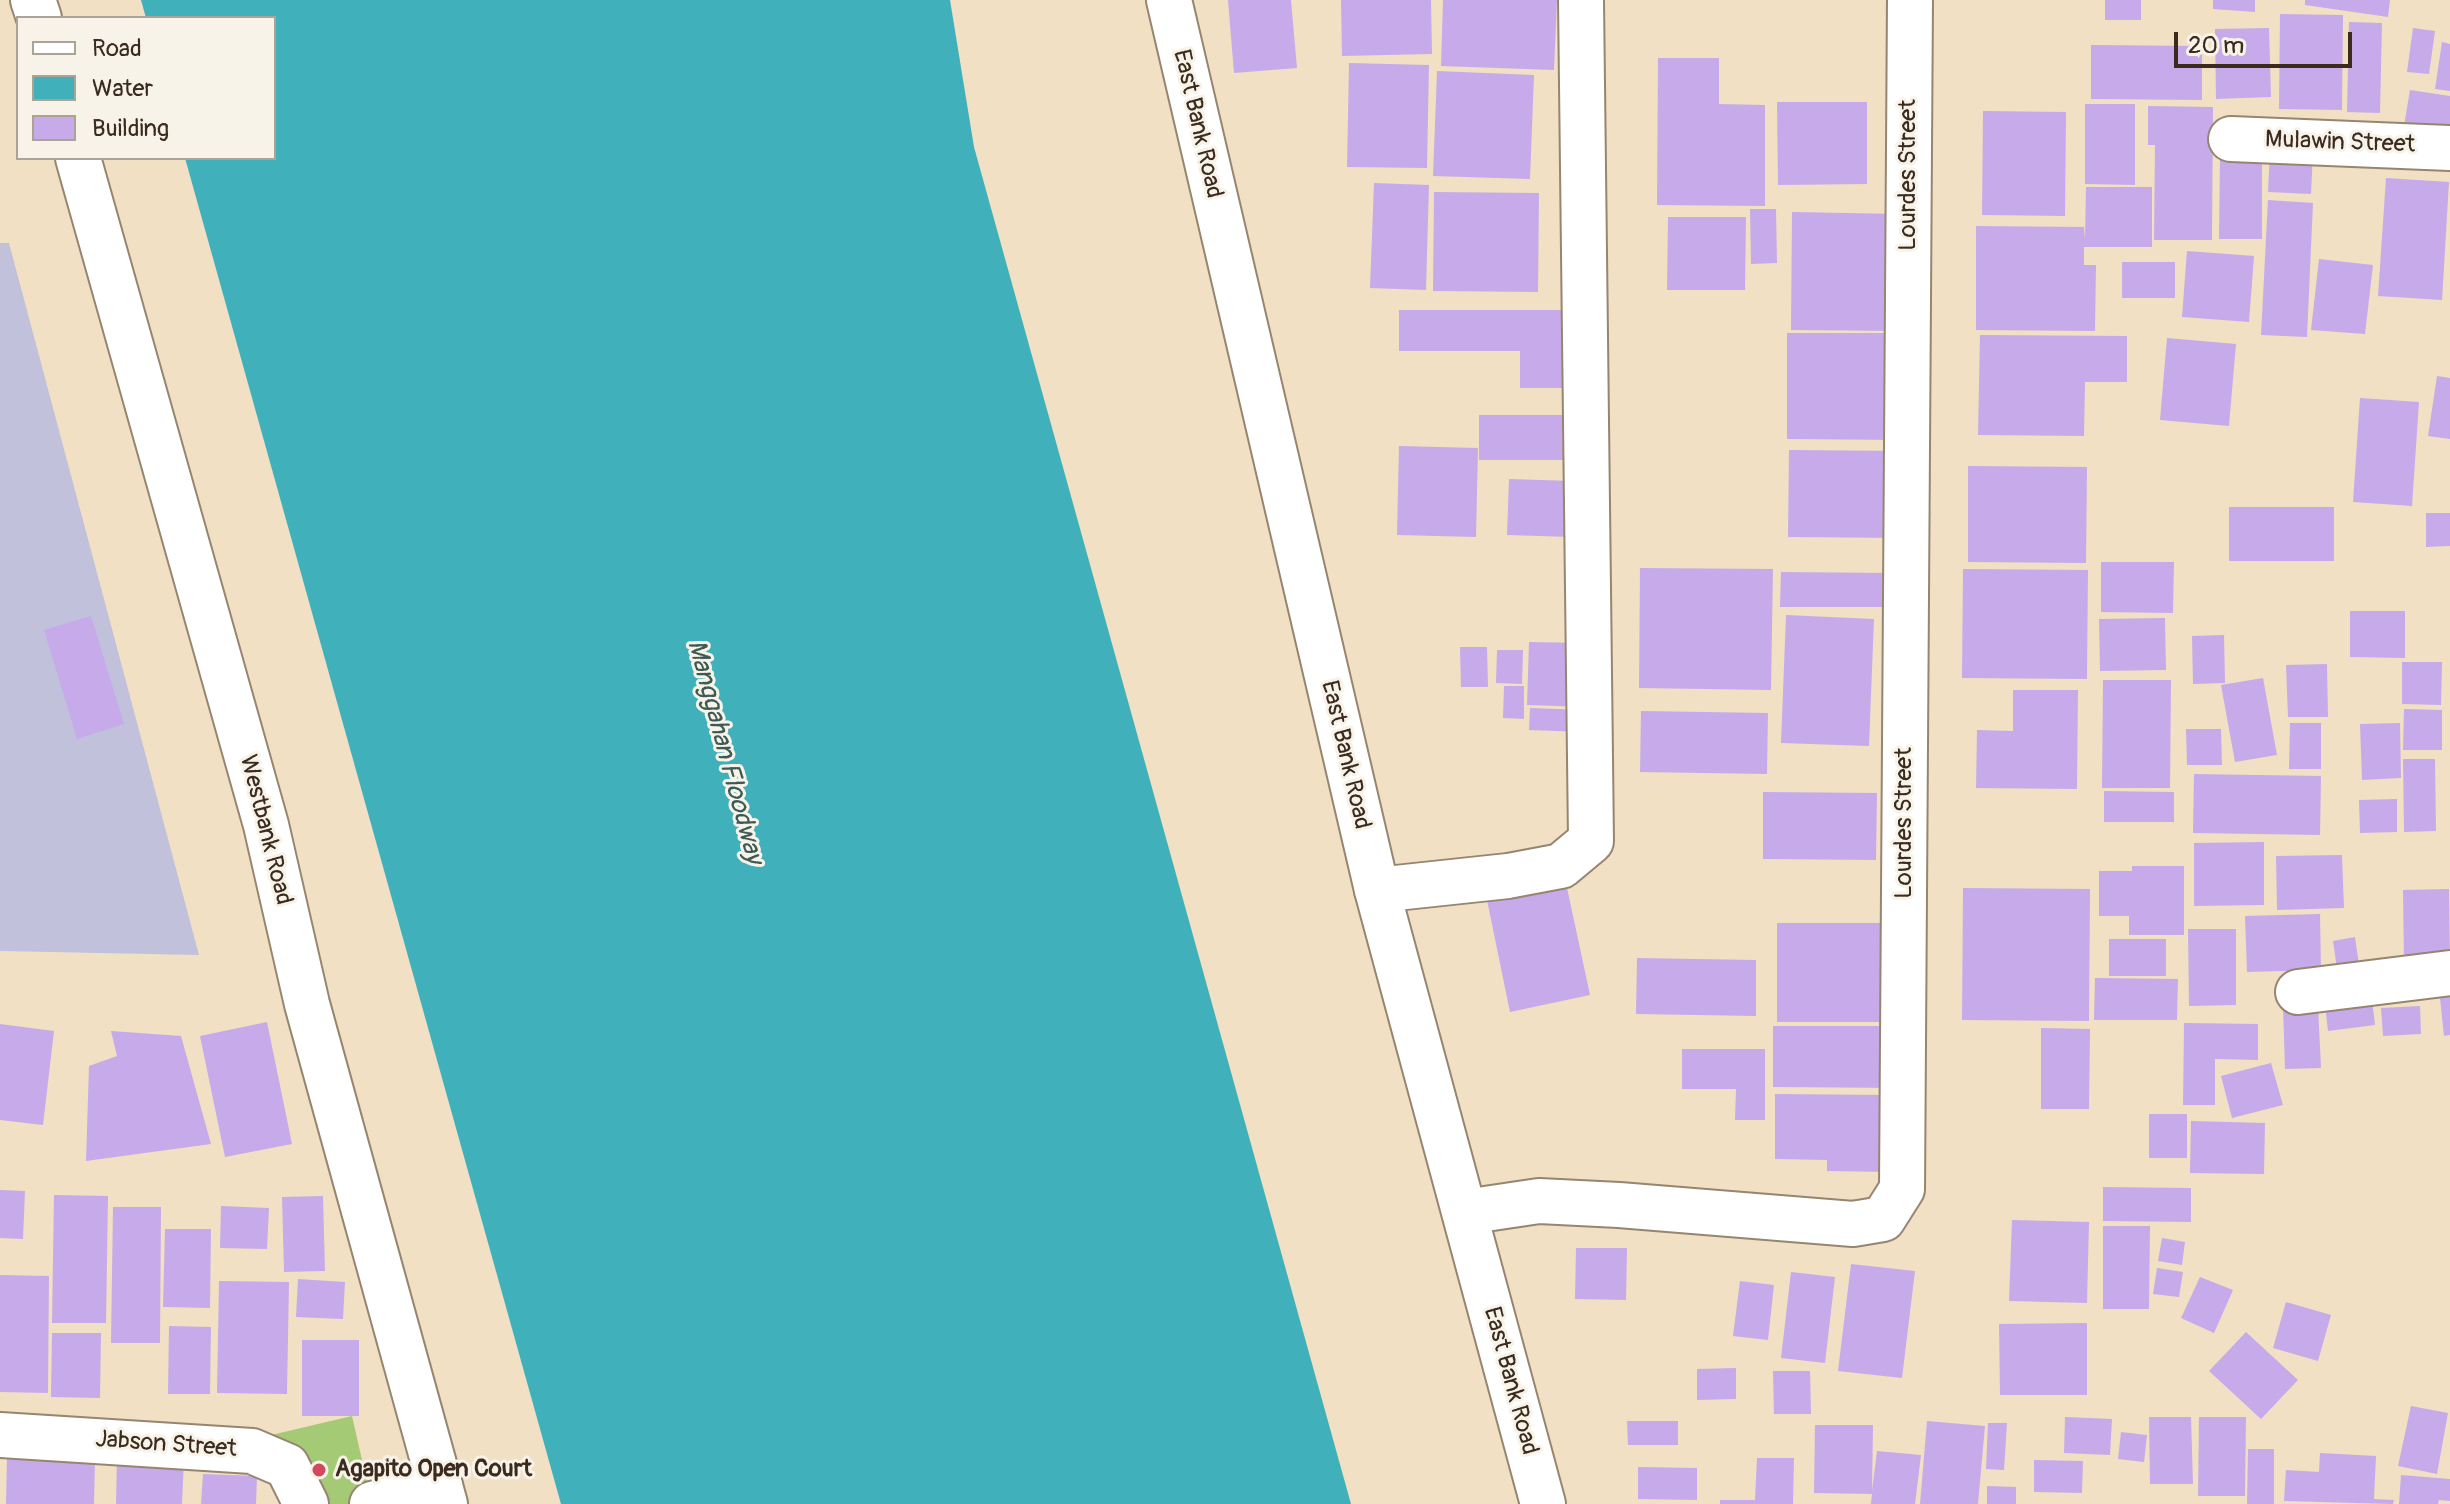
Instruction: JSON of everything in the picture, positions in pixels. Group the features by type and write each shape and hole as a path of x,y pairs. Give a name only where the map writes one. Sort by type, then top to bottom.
{"street":[{"name":"East Bank Road","path":"1169,0 1377,890 1543,1504"},
{"path":"1377,890 1508,876 1561,866 1591,841 1581,0"},
{"name":"Lourdes Street","path":"1465,1212 1539,1201 1853,1224 1883,1219 1902,1189 1910,0"},
{"name":"Mulawin Street","path":"2231,139 2450,148"},
{"name":"Westbank Road","path":"79,160 266,825 307,1004 443,1495"},
{"path":"2298,992 2450,973"},
{"name":"Jabson Street","path":"0,1435 252,1451 287,1466 306,1504"},
{"path":"372,1504 443,1495"}],"shaded area":[{"path":"0,243 9,243 199,955 0,951"}],"green space":[{"name":"Agapito Open Court","path":"352,1416 372,1504 282,1504 267,1436"}],"water":[{"name":"Manggahan Floodway","path":"141,0 950,0 974,147 1351,1504 561,1504 186,160 276,160 276,16 145,16"}],"building":[{"path":"1228,0 1291,0 1297,68 1234,73"},
{"path":"1341,0 1431,0 1432,54 1342,56"},
{"path":"1443,0 1557,0 1554,70 1441,66"},
{"path":"2105,0 2141,0 2141,20 2105,20"},
{"path":"2213,0 2255,0 2255,12 2213,9"},
{"path":"2305,0 2390,0 2388,17 2305,5"},
{"path":"2280,14 2343,15 2342,110 2279,109"},
{"path":"2349,22 2382,23 2380,113 2347,112"},
{"path":"2269,28 2271,97 2216,99 2215,29"},
{"path":"2413,28 2435,31 2429,74 2407,72"},
{"path":"2442,42 2450,44 2450,91 2435,89"},
{"path":"2091,45 2202,46 2202,100 2091,99"},
{"path":"1658,58 1719,58 1719,104 1765,105 1765,206 1657,205"},
{"path":"1349,63 1429,65 1427,168 1347,167"},
{"path":"1437,71 1534,75 1530,179 1433,176"},
{"path":"2410,90 2450,96 2450,134 2404,126"},
{"path":"1777,102 1867,102 1867,184 1778,185"},
{"path":"2085,104 2135,104 2135,185 2085,184"},
{"path":"2148,106 2213,107 2212,240 2154,240 2155,145 2148,145"},
{"path":"1983,111 2066,112 2065,216 1982,215"},
{"path":"2270,150 2313,152 2311,194 2268,192"},
{"path":"2220,156 2262,156 2262,239 2219,239"},
{"path":"2386,178 2449,182 2442,300 2378,296"},
{"path":"1374,183 1429,185 1426,290 1370,288"},
{"path":"2086,187 2152,187 2152,247 2084,247 2084,265 2096,265 2095,331 1976,330 1976,226 2084,227 2085,240"},
{"path":"1434,192 1539,193 1538,292 1433,291"},
{"path":"2268,200 2313,203 2307,337 2261,335"},
{"path":"1750,209 1776,209 1777,263 1751,264"},
{"path":"1792,212 1901,214 1900,331 1791,330"},
{"path":"1668,217 1746,217 1745,290 1667,290"},
{"path":"2187,251 2254,256 2249,322 2182,317"},
{"path":"2319,259 2373,265 2365,334 2311,330"},
{"path":"2122,262 2175,262 2175,298 2122,298"},
{"path":"1399,310 1574,310 1574,388 1520,388 1520,351 1399,351"},
{"path":"1787,333 1900,333 1899,440 1787,439"},
{"path":"1980,335 2127,336 2127,382 2085,382 2084,436 1978,435"},
{"path":"2167,338 2236,344 2229,426 2160,420"},
{"path":"2437,376 2450,378 2450,439 2428,436"},
{"path":"2360,398 2419,402 2412,506 2353,502"},
{"path":"1479,415 1578,415 1578,460 1479,460"},
{"path":"1399,446 1478,448 1476,537 1397,535"},
{"path":"1789,450 1904,451 1903,538 1788,537"},
{"path":"1968,466 2087,467 2086,563 1968,562"},
{"path":"1509,479 1572,481 1571,537 1507,535"},
{"path":"2229,507 2334,507 2334,561 2229,561"},
{"path":"2426,513 2450,513 2450,546 2426,547"},
{"path":"2101,562 2174,562 2173,613 2101,612"},
{"path":"1640,568 1773,569 1771,690 1639,688"},
{"path":"1963,569 2088,570 2087,679 1962,678"},
{"path":"1781,572 1892,573 1892,607 1780,607"},
{"path":"2350,611 2405,611 2405,658 2350,657"},
{"path":"1786,615 1874,619 1869,746 1781,743"},
{"path":"91,616 124,724 77,739 44,630"},
{"path":"2165,618 2166,670 2100,671 2099,619"},
{"path":"2224,635 2225,683 2193,684 2192,636"},
{"path":"1529,642 1587,643 1586,707 1527,705"},
{"path":"1460,647 1487,647 1488,687 1461,687"},
{"path":"1497,650 1523,650 1522,684 1496,683"},
{"path":"2402,662 2442,662 2441,705 2402,704"},
{"path":"2327,664 2328,717 2288,717 2286,665"},
{"path":"2263,678 2277,755 2235,762 2221,685"},
{"path":"2103,680 2171,680 2170,788 2102,788"},
{"path":"1504,686 1524,686 1524,719 1503,718"},
{"path":"2013,690 2078,690 2077,789 1976,788 1977,730 2013,731"},
{"path":"1530,708 1586,710 1585,732 1529,730"},
{"path":"2404,709 2442,710 2442,750 2403,750"},
{"path":"1641,711 1768,713 1767,774 1640,772"},
{"path":"2290,723 2321,723 2321,769 2289,769"},
{"path":"2400,723 2401,778 2362,780 2360,724"},
{"path":"2186,729 2221,729 2222,765 2187,765"},
{"path":"2403,759 2435,759 2436,831 2404,832"},
{"path":"2194,774 2321,776 2320,835 2193,833"},
{"path":"2104,791 2174,792 2174,822 2104,822"},
{"path":"1763,792 1877,793 1876,860 1763,859"},
{"path":"2397,799 2397,832 2360,833 2359,800"},
{"path":"2264,842 2264,905 2194,906 2194,843"},
{"path":"2342,855 2344,908 2277,910 2276,856"},
{"path":"2132,866 2184,866 2184,935 2129,935 2129,916 2099,916 2099,871 2132,871"},
{"path":"1566,883 1590,995 1510,1012 1487,900"},
{"path":"1963,888 2090,889 2089,1021 1962,1020"},
{"path":"2449,889 2450,962 2404,963 2403,890"},
{"path":"2320,914 2321,970 2247,972 2245,916"},
{"path":"1777,923 1902,923 1902,1022 1777,1022"},
{"path":"2188,929 2236,929 2236,1005 2189,1006"},
{"path":"2355,937 2360,972 2338,976 2333,941"},
{"path":"2109,939 2166,939 2166,976 2109,976"},
{"path":"1637,958 1756,960 1756,1016 1636,1014"},
{"path":"2450,977 2450,1035 2444,1036 2438,979"},
{"path":"2095,978 2178,979 2177,1020 2094,1020"},
{"path":"2371,990 2375,1025 2328,1031 2324,996"},
{"path":"2318,1006 2321,1068 2285,1069 2283,1007"},
{"path":"2420,1006 2421,1034 2383,1036 2381,1008"},
{"path":"267,1022 292,1144 225,1157 200,1036"},
{"path":"2184,1023 2258,1024 2258,1060 2215,1059 2215,1105 2183,1105"},
{"path":"0,1024 54,1031 43,1125 0,1120"},
{"path":"1773,1026 1902,1026 1901,1088 1773,1087"},
{"path":"2041,1028 2090,1029 2089,1109 2041,1109"},
{"path":"111,1031 181,1036 211,1144 86,1161 89,1066 117,1056"},
{"path":"1682,1049 1765,1049 1765,1120 1735,1120 1736,1089 1682,1089"},
{"path":"2271,1063 2283,1105 2232,1118 2221,1076"},
{"path":"1775,1094 1892,1095 1892,1172 1827,1171 1827,1160 1775,1159"},
{"path":"2149,1114 2187,1114 2187,1158 2149,1158"},
{"path":"2191,1121 2265,1123 2264,1174 2190,1173"},
{"path":"2103,1187 2191,1188 2191,1222 2103,1221"},
{"path":"0,1190 25,1191 23,1239 0,1238"},
{"path":"54,1195 108,1196 106,1323 52,1323"},
{"path":"323,1196 325,1271 284,1272 282,1197"},
{"path":"221,1206 269,1208 267,1249 220,1248"},
{"path":"113,1207 161,1207 160,1343 111,1343"},
{"path":"2012,1220 2089,1222 2087,1303 2009,1301"},
{"path":"2103,1226 2150,1226 2149,1309 2103,1309"},
{"path":"165,1229 211,1229 210,1308 163,1307"},
{"path":"2162,1238 2185,1242 2182,1265 2158,1261"},
{"path":"1576,1248 1627,1248 1626,1300 1575,1299"},
{"path":"1851,1264 1915,1271 1902,1378 1838,1371"},
{"path":"2157,1268 2183,1272 2179,1297 2153,1294"},
{"path":"1791,1272 1835,1277 1825,1363 1781,1358"},
{"path":"0,1275 49,1276 48,1393 0,1392"},
{"path":"2200,1277 2233,1290 2214,1333 2181,1318"},
{"path":"298,1279 345,1282 343,1319 296,1317"},
{"path":"219,1281 289,1282 287,1394 217,1393"},
{"path":"1740,1281 1774,1285 1768,1340 1733,1336"},
{"path":"2286,1302 2331,1315 2318,1361 2273,1348"},
{"path":"2087,1323 2087,1395 2000,1395 1999,1324"},
{"path":"169,1326 211,1327 210,1394 168,1394"},
{"path":"2246,1332 2298,1380 2261,1419 2209,1371"},
{"path":"52,1333 101,1333 100,1398 51,1397"},
{"path":"302,1340 359,1340 359,1416 302,1416"},
{"path":"1736,1368 1736,1399 1697,1400 1697,1369"},
{"path":"1773,1371 1810,1371 1811,1414 1774,1414"},
{"path":"2411,1406 2448,1413 2437,1474 2398,1466"},
{"path":"2065,1417 2112,1419 2110,1455 2064,1453"},
{"path":"2149,1417 2191,1417 2193,1484 2150,1484"},
{"path":"2199,1417 2246,1417 2245,1496 2198,1496"},
{"path":"1627,1421 1678,1421 1678,1445 1628,1445"},
{"path":"1927,1421 1985,1426 1978,1504 1920,1504"},
{"path":"1988,1423 2007,1423 2004,1470 1986,1469"},
{"path":"1815,1425 1873,1425 1872,1491 1877,1451 1921,1455 1915,1504 1871,1504 1872,1494 1814,1493"},
{"path":"2121,1432 2147,1435 2144,1462 2118,1459"},
{"path":"2248,1449 2274,1449 2274,1504 2247,1504"},
{"path":"2320,1453 2376,1456 2374,1499 2394,1500 2393,1504 2284,1501 2286,1470 2319,1472"},
{"path":"7,1456 95,1459 94,1504 6,1504"},
{"path":"117,1457 184,1459 182,1504 116,1504"},
{"path":"1757,1458 1794,1458 1793,1504 1720,1504 1720,1500 1755,1500"},
{"path":"2034,1460 2083,1461 2082,1493 2034,1492"},
{"path":"1638,1467 1697,1468 1697,1500 1638,1499"},
{"path":"203,1474 257,1476 256,1504 201,1504"},
{"path":"2401,1475 2450,1479 2450,1501 2399,1504"},
{"path":"1987,1486 2016,1487 2016,1504 1987,1504"}],"place":[{"name":"Agapito Open Court","path":"319,1470"}]}
